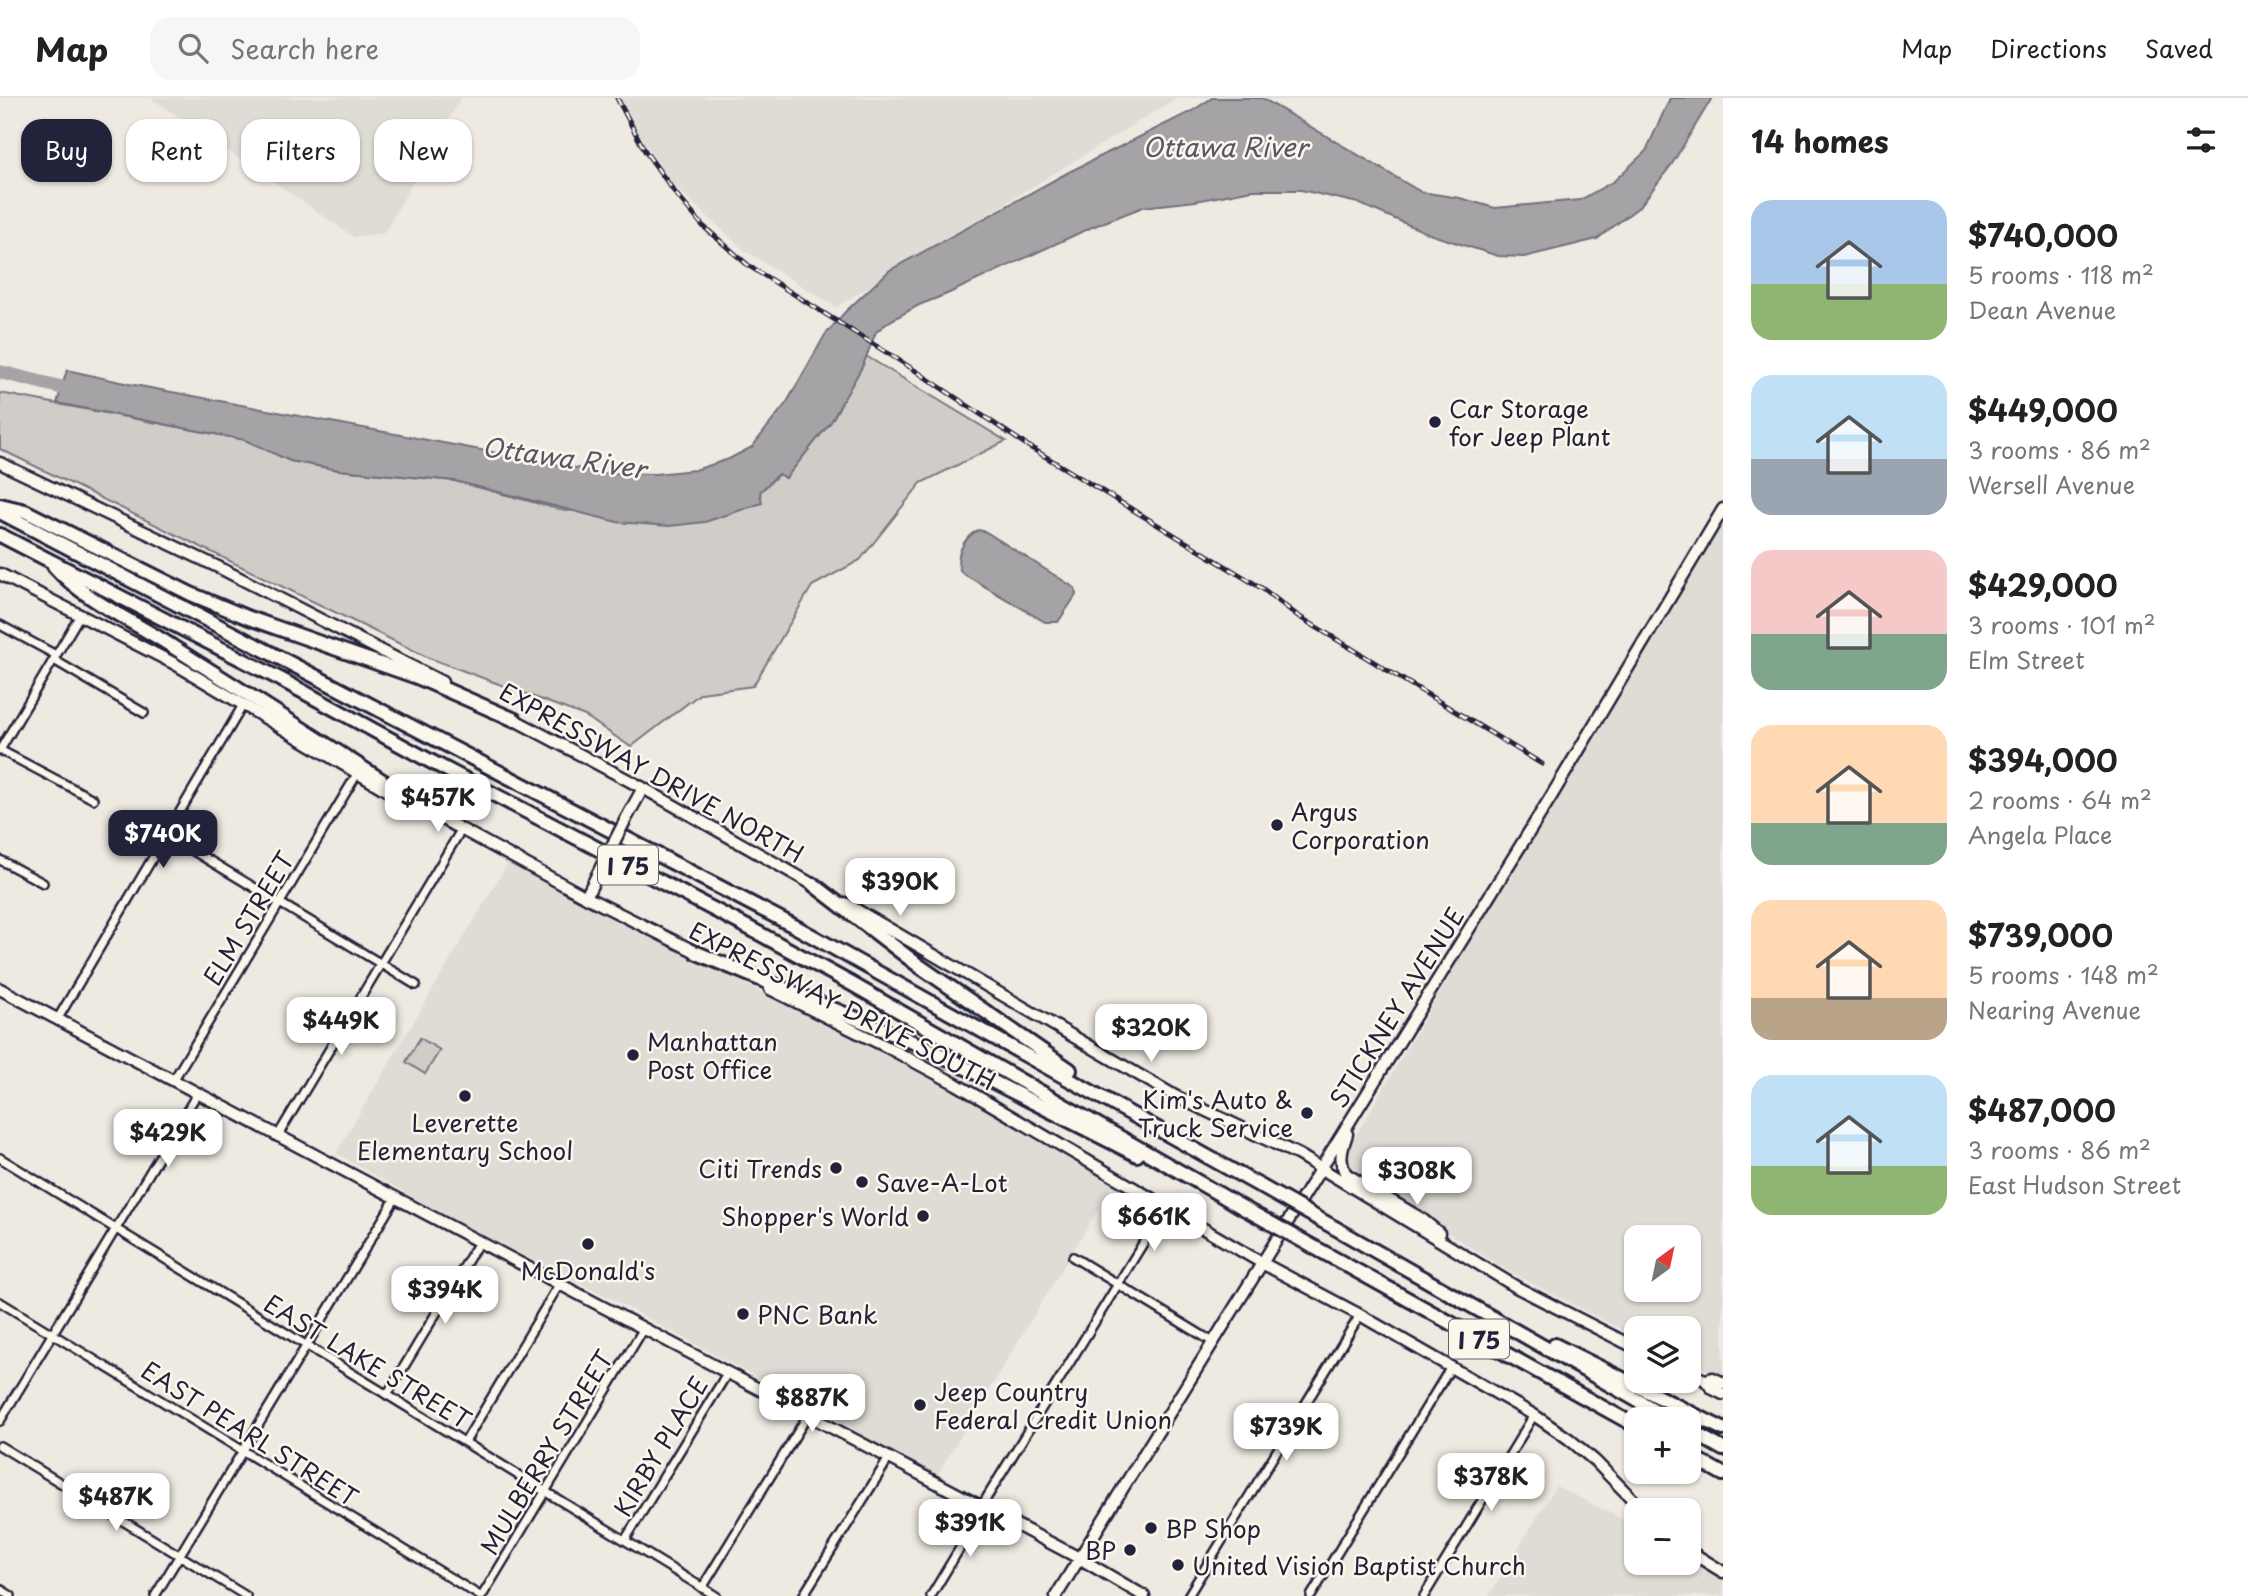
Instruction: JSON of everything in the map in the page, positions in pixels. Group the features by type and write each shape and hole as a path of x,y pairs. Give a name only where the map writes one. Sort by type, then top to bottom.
{"highway":[{"path":"0,505 25,511 191,594 249,618 417,677 515,720"},
{"name":"I 75","path":"0,512 796,927 1121,1107 1649,1407"},
{"name":"I 75","path":"0,535 280,679 430,761 751,929 1247,1210 1624,1419"},
{"path":"50,561 71,585 137,623 430,812"},
{"path":"814,885 890,944 1121,1107"},
{"path":"697,953 955,1060 1100,1138 1247,1210"},
{"path":"1442,1289 1723,1429"},
{"path":"1701,1437 1723,1449"},
{"path":"1701,1462 1723,1474"}],"main road":[{"name":"EXPRESSWAY DRIVE NORTH","path":"0,463 218,567 643,788 1175,1096 1299,1155 1483,1268 1624,1342"},
{"name":"STICKNEY AVENUE","path":"1056,1596 1564,774 1723,509"},
{"name":"EXPRESSWAY DRIVE SOUTH","path":"0,574 175,664 407,803 430,812 586,897 933,1071 1534,1416 1569,1439 1631,1498"},
{"path":"586,897 643,788"},
{"path":"0,989 727,1372 1144,1596"},
{"path":"1351,1120 1341,1155 1341,1165 1346,1174 1422,1219 1483,1268"},
{"path":"1701,1378 1723,1394"},
{"path":"1705,1380 1713,1378 1723,1383"},
{"path":"1701,1558 1723,1572"}],"street":[{"path":"80,615 0,750 93,799"},
{"path":"0,625 144,713"},
{"path":"57,1020 243,705"},
{"name":"ELM STREET","path":"173,1081 357,774"},
{"path":"277,1136 461,830"},
{"path":"167,835 416,985"},
{"path":"0,860 43,883"},
{"path":"0,1421 197,1094"},
{"name":"EAST LAKE STREET","path":"0,1158 716,1596"},
{"path":"155,1596 395,1199"},
{"path":"931,1596 1166,1206"},
{"path":"387,1395 480,1242"},
{"path":"1073,1257 1213,1342"},
{"path":"465,1442 559,1283"},
{"name":"EAST PEARL STREET","path":"0,1302 481,1596"},
{"path":"1188,1596 1360,1315"},
{"name":"MULBERRY STREET","path":"481,1596 644,1328"},
{"path":"1311,1596 1451,1367"},
{"name":"KIRBY PLACE","path":"625,1540 727,1372"},
{"path":"702,1588 808,1415"},
{"path":"1424,1596 1534,1416"},
{"path":"0,1446 246,1596"},
{"path":"803,1596 889,1458"},
{"path":"0,1589 11,1596"}],"shaded area":[{"path":"151,98 461,98 449,119 374,119 374,182 413,182 384,233 354,237 274,182 360,182 360,119 241,119 241,160 227,150 227,119 182,119"},
{"path":"616,98 1177,98 836,307 744,250 669,181"},
{"path":"866,356 1006,441 921,483 860,560 812,586 753,686 701,693 631,747 585,716 429,658 0,449 0,393 246,440 290,461 339,470 455,481 565,511 760,492 779,474 786,478 844,396"},
{"path":"1723,509 1723,1377 1701,1367 1701,1316 1624,1316 1624,1331 1508,1271 1422,1216 1358,1180 1347,1167 1351,1144"},
{"path":"508,863 644,934 895,1058 1086,1165 1113,1185 937,1475 612,1299 467,1228 336,1153"},
{"path":"420,1038 440,1050 425,1074 406,1062"},
{"path":"1556,1486 1624,1520 1624,1575 1701,1575 1701,1558 1723,1568 1723,1596 1489,1596"}],"water":[{"path":"1212,98 1262,98 1421,192 1460,198 1495,208 1580,200 1614,181 1646,151 1670,98 1712,98 1672,164 1640,206 1597,239 1524,257 1498,256 1432,235 1358,203 1301,190 1252,190 1196,201 1143,207 1092,227 919,305 890,321 876,332 863,365 831,422 786,478 778,474 760,492 762,503 705,522 669,526 617,522 455,481 339,470 290,461 245,440 57,403 67,370 603,473 655,474 695,470 729,459 752,447 787,402 825,335 845,312 890,270 1069,172 1192,111"},
{"path":"978,530 986,532 1075,588 1076,595 1058,622 1045,622 962,573 958,561 961,549 968,538"}],"waterway":[{"name":"Ottawa River","path":"0,372 80,392"}],"railway":[{"path":"617,98 645,151 676,194 703,226 749,266 916,371 1028,446 1263,589 1298,616 1542,764"}],"place":[{"name":"Car Storage for Jeep Plant","path":"1435,422"},
{"name":"Argus Corporation","path":"1277,825"},
{"name":"Manhattan Post Office","path":"633,1055"},
{"name":"Leverette Elementary School","path":"465,1096"},
{"name":"Kim's Auto & Truck Service","path":"1307,1113"},
{"name":"Citi Trends","path":"836,1168"},
{"name":"Save-A-Lot","path":"862,1182"},
{"name":"Shopper's World","path":"923,1216"},
{"name":"McDonald's","path":"588,1244"},
{"name":"PNC Bank","path":"743,1314"},
{"name":"Jeep Country Federal Credit Union","path":"920,1405"},
{"name":"BP Shop","path":"1151,1528"},
{"name":"BP","path":"1130,1550"},
{"name":"United Vision Baptist Church","path":"1178,1565"}]}
